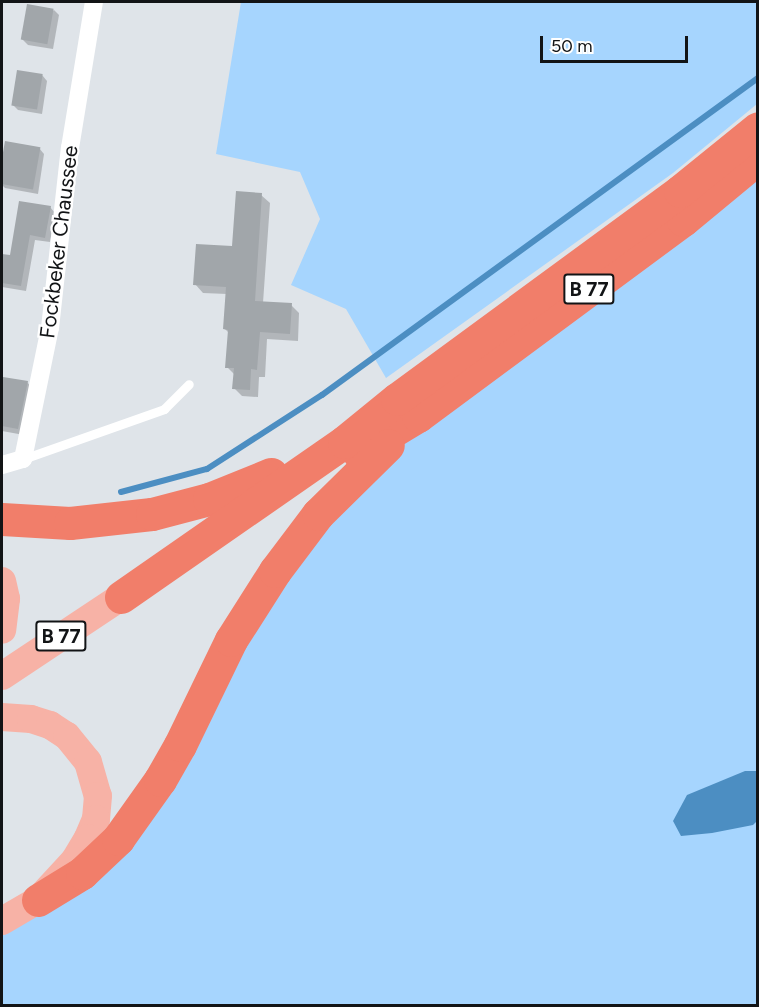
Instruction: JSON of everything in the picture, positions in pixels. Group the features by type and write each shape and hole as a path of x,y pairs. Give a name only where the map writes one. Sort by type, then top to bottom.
{"highway":[{"name":"B 77","path":"121,597 238,531 329,470 758,128"},
{"name":"B 77","path":"407,408 683,220 758,158"},
{"path":"2,519 70,523 110,521 152,514 209,499 251,484 407,408"},
{"path":"38,900 82,873 118,839 160,780 180,745 231,640 298,537 407,408"}],"main road":[{"path":"2,581 6,599 2,630"},
{"name":"B 77","path":"2,676 121,597"},
{"path":"2,717 30,719 50,724 67,736 88,762 96,787 96,819 74,861 38,900 2,921"}],"street":[{"name":"Fockbeker Chaussee","path":"23,459 50,328 70,148 94,2"},
{"path":"2,465 23,459"}],"lane":[{"path":"23,459 164,409 189,384"}],"shaded area":[{"path":"241,2 757,2 757,104 673,173 386,378 346,309 291,285 320,219 300,172 216,154"},
{"path":"757,171 757,1005 2,1006 2,936 78,886 254,615 330,516 417,430 595,306"},
{"path":"745,771 757,771 757,821 753,825 681,836 673,821 687,795"}],"building":[{"path":"27,4 54,9 47,44 21,39"},
{"path":"17,70 43,74 37,110 11,106"},
{"path":"5,141 40,147 33,190 2,184 2,158"},
{"path":"236,191 262,193 255,301 292,303 290,334 260,332 257,370 251,369 250,390 232,389 234,368 225,368 228,330 223,329 226,287 193,285 196,244 232,246"},
{"path":"19,201 51,206 45,238 30,235 21,286 2,283 2,254 10,255"},
{"path":"3,377 28,381 18,429 2,426"}],"waterway":[{"path":"121,492 207,469 322,395 758,78"}]}
